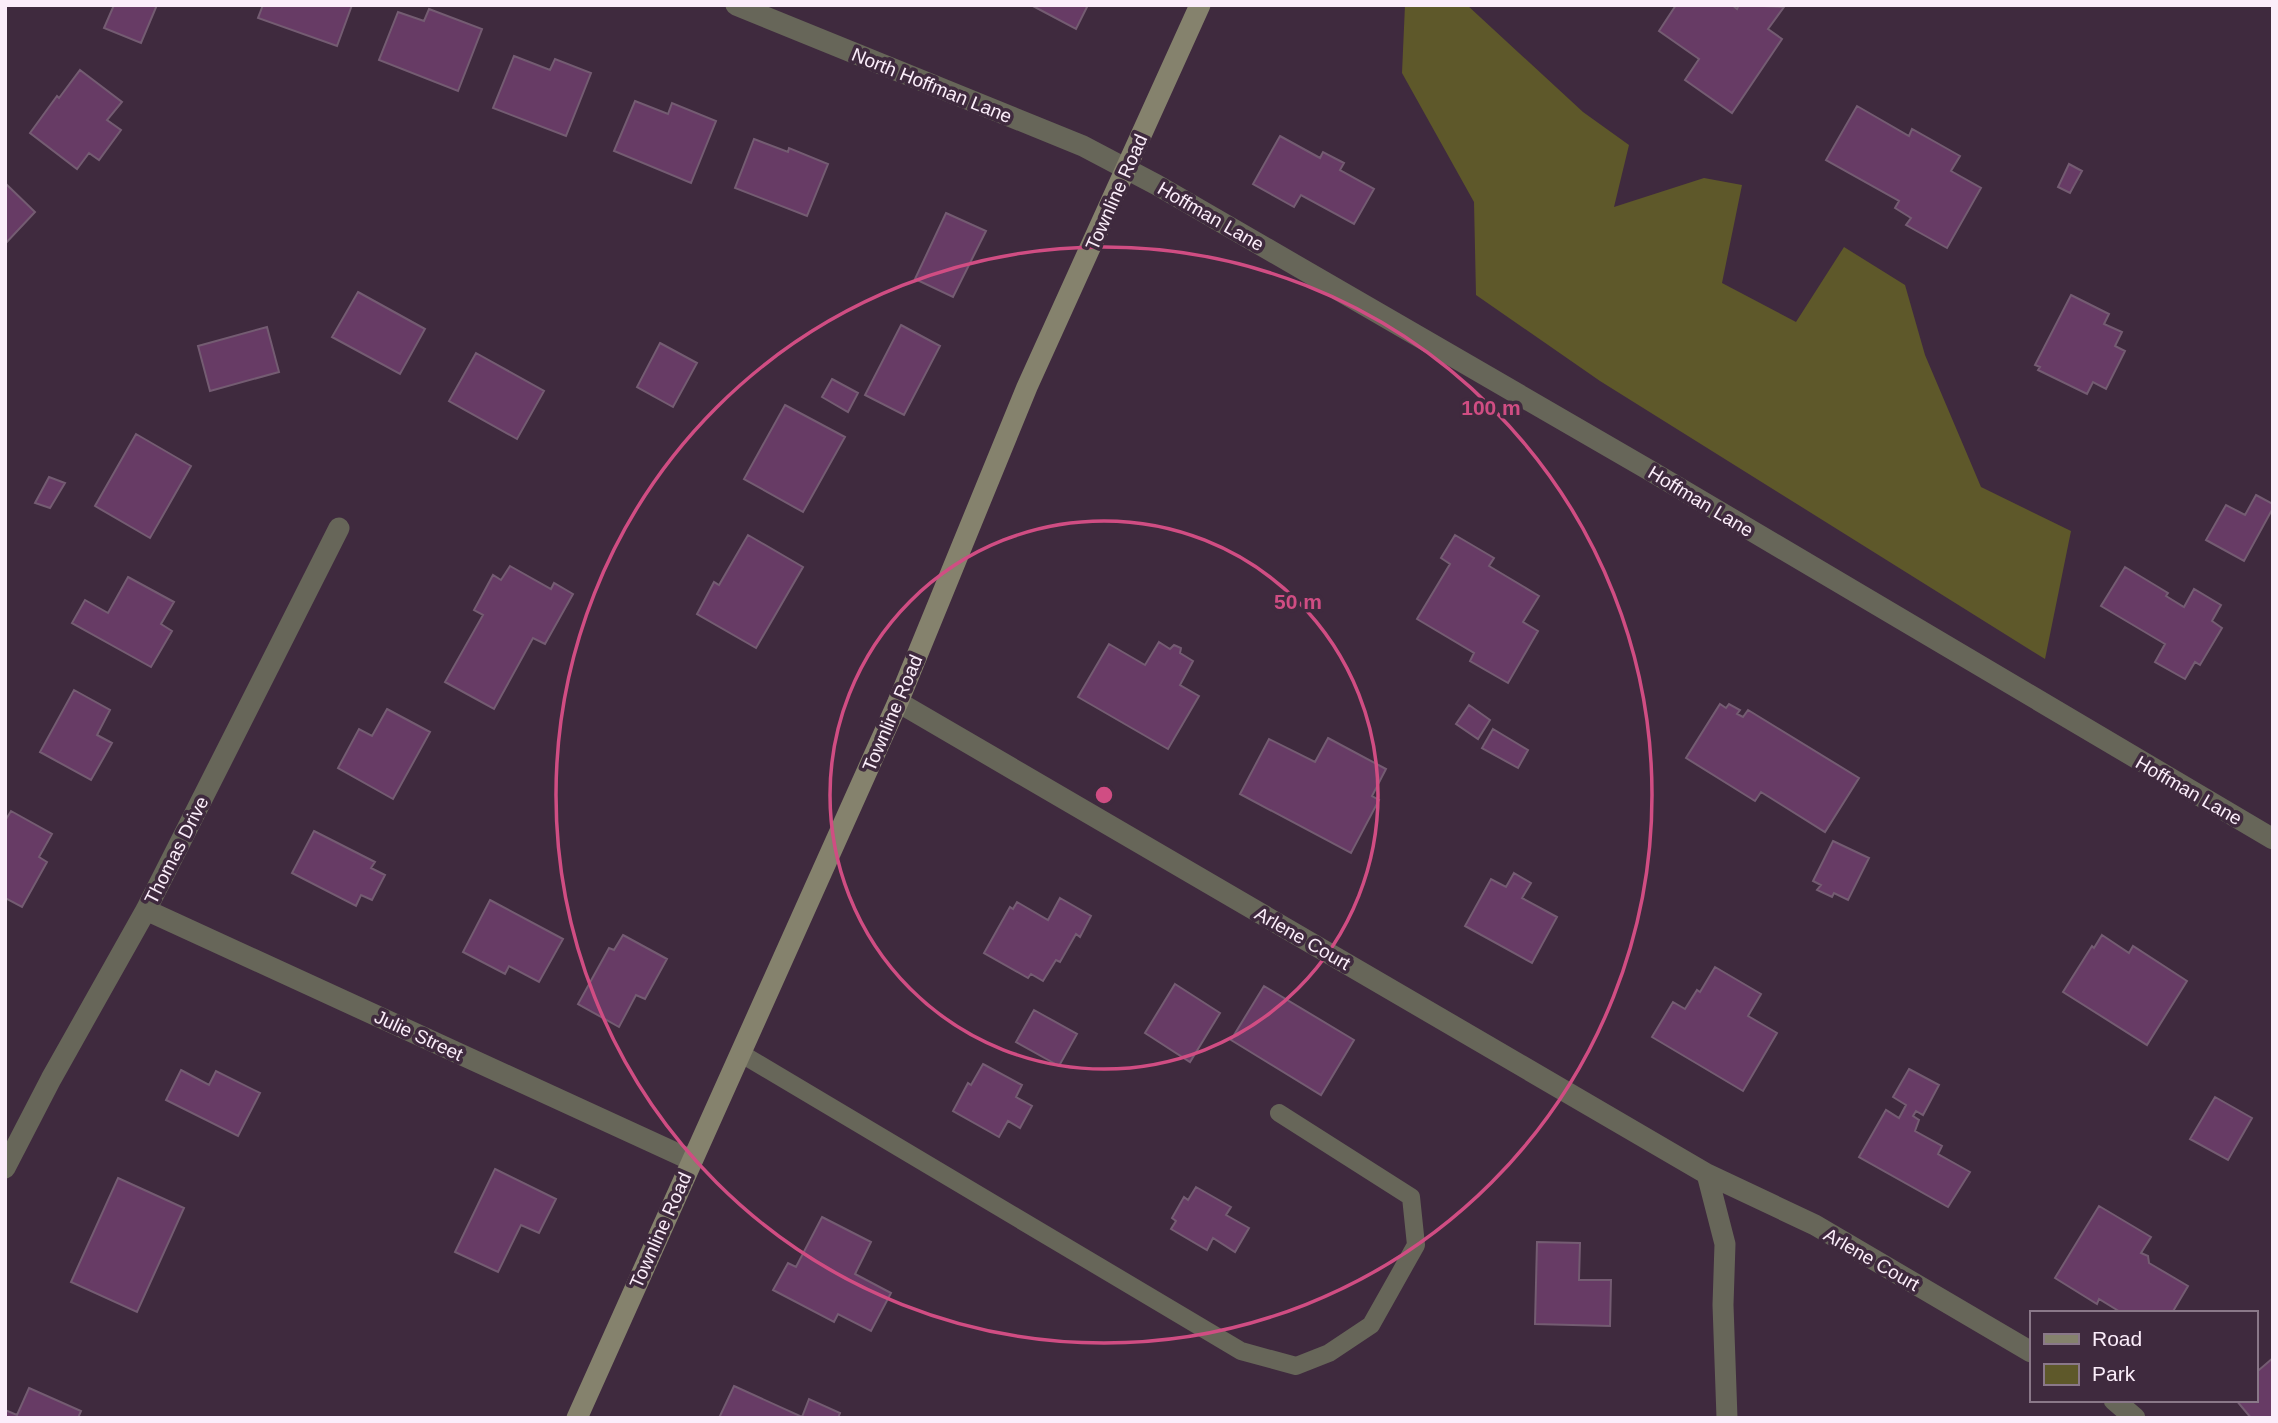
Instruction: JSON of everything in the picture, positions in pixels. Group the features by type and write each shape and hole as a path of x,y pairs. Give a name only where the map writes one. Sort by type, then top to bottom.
{"street":[{"name":"North Hoffman Lane","path":"736,5 1083,146 1127,169"},
{"name":"Townline Road","path":"577,1418 898,702 1027,387 1200,5"},
{"name":"Hoffman Lane","path":"1127,169 1527,398 2273,839"},
{"name":"Thomas Drive","path":"5,1168 51,1079 146,910 339,528"},
{"name":"Arlene Court","path":"898,702 1707,1174 1815,1225 2030,1351"},
{"name":"Julie Street","path":"146,910 691,1160"},
{"path":"1707,1174 1724,1244 1727,1418"},
{"path":"2116,1402 2135,1418"}],"lane":[{"path":"740,1053 1241,1351 1296,1366 1329,1353 1371,1325 1416,1245 1411,1197 1279,1114"}],"green space":[{"path":"1405,5 1467,5 1583,112 1629,145 1614,207 1704,178 1742,185 1722,283 1796,322 1844,247 1905,285 1925,355 1981,487 2071,531 2045,659 1600,381 1476,295 1474,202 1402,73"}],"building":[{"path":"114,5 157,5 141,43 104,28"},
{"path":"263,5 352,5 337,46 258,18"},
{"path":"1031,5 1088,5 1076,29"},
{"path":"1676,5 1732,5 1737,9 1739,5 1784,7 1768,29 1782,39 1732,113 1685,80 1699,59 1659,31"},
{"path":"429,9 482,29 458,91 379,60 398,12 424,21"},
{"path":"514,56 550,70 555,59 591,73 566,136 493,108"},
{"path":"80,70 122,102 107,120 121,130 99,160 89,153 77,169 30,133"},
{"path":"635,101 668,114 672,103 716,121 691,183 614,151"},
{"path":"1857,106 1909,136 1912,129 1960,156 1951,171 1981,188 1947,248 1906,225 1911,218 1895,208 1899,201 1826,160"},
{"path":"1280,136 1320,158 1323,152 1344,163 1340,170 1374,189 1354,224 1301,195 1294,207 1253,184"},
{"path":"754,139 788,152 789,148 828,164 807,216 735,188"},
{"path":"2069,164 2082,171 2070,193 2058,187"},
{"path":"5,183 35,212 5,244"},
{"path":"946,213 986,231 953,297 915,279"},
{"path":"358,292 425,329 400,374 332,337"},
{"path":"2071,295 2109,314 2104,324 2122,332 2115,346 2125,351 2106,389 2093,382 2087,394 2038,370 2040,367 2035,365"},
{"path":"901,325 940,346 904,415 865,395"},
{"path":"267,327 279,372 210,391 198,346"},
{"path":"660,343 697,363 673,407 637,387"},
{"path":"476,353 544,391 517,439 449,401"},
{"path":"832,379 858,393 848,412 822,397"},
{"path":"785,405 845,437 803,512 744,479"},
{"path":"136,434 191,466 150,538 95,506"},
{"path":"49,477 65,483 50,508 35,503"},
{"path":"2256,495 2273,504 2273,508 2244,561 2206,540 2226,505 2245,515"},
{"path":"748,535 803,567 756,648 697,614 714,582 719,585"},
{"path":"1455,535 1494,558 1489,566 1539,596 1523,622 1538,631 1508,683 1470,661 1474,653 1417,619 1450,564 1441,558"},
{"path":"510,566 551,589 554,583 573,594 545,644 533,638 494,709 445,682 483,615 474,610 493,575 501,580"},
{"path":"2125,567 2168,593 2166,596 2184,607 2194,589 2221,605 2212,621 2222,628 2200,665 2195,662 2185,679 2155,662 2165,644 2101,606"},
{"path":"128,577 174,602 161,624 172,631 151,667 72,623 85,600 108,613"},
{"path":"1159,642 1170,649 1174,645 1181,648 1180,653 1193,661 1180,685 1199,696 1168,749 1078,697 1109,644 1145,665"},
{"path":"74,690 110,710 97,735 112,743 91,780 40,752"},
{"path":"1720,704 1726,708 1729,704 1740,710 1737,714 1743,717 1748,710 1859,778 1825,832 1761,792 1755,801 1686,758"},
{"path":"1469,705 1490,720 1478,739 1456,724"},
{"path":"387,709 430,732 393,799 338,768 359,729 372,736"},
{"path":"1493,729 1528,750 1518,768 1482,748"},
{"path":"1328,738 1386,769 1372,796 1379,800 1351,853 1240,794 1269,739 1315,762"},
{"path":"11,811 52,834 39,857 47,862 22,907 5,898 5,821"},
{"path":"314,831 375,862 371,868 385,875 372,900 361,895 356,906 292,873"},
{"path":"1833,841 1869,858 1848,900 1834,893 1832,897 1817,890 1821,885 1813,881"},
{"path":"1514,873 1531,883 1522,898 1557,917 1532,963 1465,926 1491,879 1506,887"},
{"path":"1060,898 1091,916 1080,937 1076,934 1060,962 1056,960 1043,981 1031,974 1028,978 984,953 1010,907 1013,909 1017,902 1048,920"},
{"path":"490,900 563,939 539,982 509,966 505,974 463,952"},
{"path":"623,935 667,959 645,999 636,995 619,1027 578,1004 609,948 614,950"},
{"path":"2102,935 2129,953 2133,946 2187,981 2147,1045 2063,992"},
{"path":"1715,967 1761,994 1748,1016 1777,1033 1743,1091 1652,1037 1673,1002 1685,1009 1697,990 1700,992"},
{"path":"1175,984 1220,1013 1190,1062 1145,1033"},
{"path":"1264,986 1354,1040 1321,1095 1231,1040"},
{"path":"1034,1010 1077,1034 1059,1066 1016,1042"},
{"path":"983,1064 1022,1085 1016,1097 1032,1106 1020,1128 1008,1121 999,1137 953,1111 968,1083 971,1085"},
{"path":"1909,1069 1939,1085 1923,1115 1916,1111 1913,1116 1919,1120 1915,1131 1942,1146 1938,1154 1970,1172 1948,1207 1859,1157 1886,1110 1899,1118 1906,1105 1893,1097"},
{"path":"181,1070 209,1085 216,1071 260,1093 238,1136 166,1100"},
{"path":"2215,1097 2252,1118 2228,1160 2190,1139"},
{"path":"495,1169 556,1199 539,1233 521,1225 498,1272 455,1252"},
{"path":"118,1178 184,1208 137,1312 71,1282"},
{"path":"1196,1187 1231,1207 1226,1215 1249,1228 1235,1252 1213,1238 1207,1250 1171,1229 1176,1221 1172,1218 1184,1197 1188,1200"},
{"path":"2099,1206 2151,1237 2141,1253 2148,1256 2149,1263 2188,1286 2173,1311 2119,1311 2099,1299 2097,1304 2055,1278"},
{"path":"822,1217 871,1242 855,1274 891,1293 871,1331 838,1314 834,1322 773,1290 788,1263 796,1267"},
{"path":"1537,1242 1580,1243 1579,1280 1611,1280 1610,1326 1535,1324"},
{"path":"2273,1358 2273,1418 2251,1418 2238,1402 2257,1402 2257,1368 2259,1370"},
{"path":"734,1386 802,1417 809,1399 840,1413 838,1418 719,1418"},
{"path":"29,1388 81,1411 78,1418 5,1418 5,1410 17,1415"}]}
